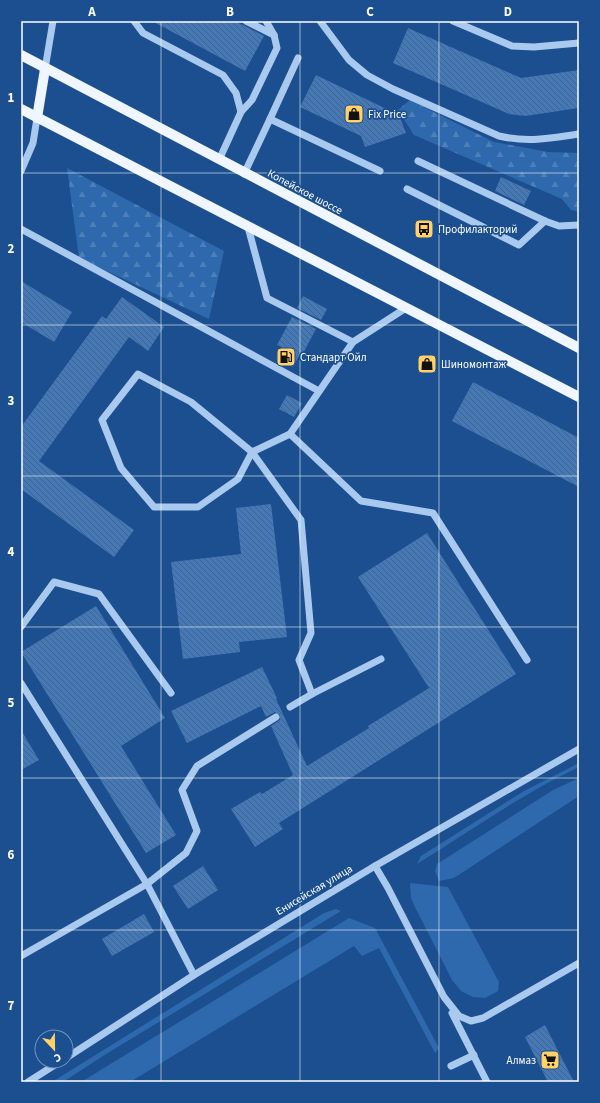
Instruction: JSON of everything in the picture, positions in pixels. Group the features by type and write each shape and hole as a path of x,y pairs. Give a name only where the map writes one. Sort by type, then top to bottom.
{"main road":[{"name":"Копейское шоссе","path":"21,56 579,348"},
{"path":"37,118 45,69"},
{"path":"21,109 579,397"}],"street":[{"path":"45,69 53,21"},
{"path":"134,21 143,33 223,75 236,93 241,112"},
{"path":"246,21 274,36"},
{"path":"219,160 241,112 252,100 277,48 274,36 266,21"},
{"path":"320,21 349,60 367,75 393,89 478,127 499,136 516,140 533,140 579,134"},
{"path":"453,21 512,46 534,47 579,43"},
{"path":"244,174 298,58"},
{"path":"21,171 33,144 37,118"},
{"path":"270,119 380,171"},
{"path":"418,161 545,221 559,226 579,225"},
{"path":"407,189 520,245 545,221"},
{"path":"248,227 267,298 353,342"},
{"path":"21,229 319,391"},
{"path":"312,694 299,660 310,633 302,520 252,452 191,402 138,374 102,420 121,468 154,508 198,506 238,479 252,452 290,434 353,342 406,308"},
{"path":"290,434 361,502 433,513 527,660"},
{"path":"21,627 54,582 99,594 172,693"},
{"path":"290,707 312,694 381,660"},
{"path":"21,683 147,884 194,975"},
{"path":"21,956 147,884 186,853 197,831 182,790 197,766 276,717"},
{"name":"Енисейская улица","path":"74,1053 194,975 375,866 579,749"},
{"path":"375,866 388,888 487,1082"},
{"path":"444,997 459,1016 471,1021 483,1018 579,963"},
{"path":"452,1066 474,1055"},
{"path":"28,1082 48,1069"}],"green space":[{"path":"410,100 494,142 548,152 579,153 579,212 571,210 562,199 414,135 398,110"},
{"path":"67,168 224,251 209,319 79,258"},
{"path":"579,763 579,767 496,813 417,864 421,856 524,791"},
{"path":"579,778 579,796 454,878 439,881 435,871 437,864 553,790"},
{"path":"410,883 448,887 499,982 498,991 485,998 473,997 461,991 452,980 411,898"},
{"path":"336,909 341,911 63,1082 52,1082 74,1069 324,913"},
{"path":"349,918 375,928 439,1048 435,1053 379,948 362,956 354,946 130,1082 81,1082"}],"building":[{"path":"152,21 235,21 264,36 245,71"},
{"path":"408,28 521,78 579,70 579,108 525,116 509,114 393,63"},
{"path":"316,75 399,115 406,133 365,147 361,136 300,107"},
{"path":"501,177 531,191 524,205 495,191"},
{"path":"21,281 72,312 54,342 21,322"},
{"path":"303,296 327,309 321,320 297,308"},
{"path":"122,297 164,327 148,351 129,337 39,461 134,530 114,557 21,489 21,427 102,316 106,319"},
{"path":"292,317 316,329 301,357 299,356 293,367 276,359 282,347 277,345"},
{"path":"473,382 579,438 579,487 452,421"},
{"path":"287,395 302,403 294,417 279,409"},
{"path":"271,504 287,637 239,642 240,652 183,659 171,562 241,554 236,508"},
{"path":"427,533 516,674 279,823 283,829 255,847 231,809 260,792 262,794 293,775 271,726 280,720 280,715 275,712 266,717 261,706 187,743 171,711 262,667 307,766 369,728 368,726 429,688 358,577"},
{"path":"96,606 165,718 121,746 176,835 146,853 21,652"},
{"path":"21,730 39,760 21,770"},
{"path":"203,866 218,890 188,909 173,886"},
{"path":"144,914 154,932 112,956 102,939"},
{"name":"Алмаз","path":"545,1025 574,1082 548,1082 525,1037"}],"place":[{"name":"Fix Price","path":"354,114"},
{"name":"Профилакторий","path":"424,229"},
{"name":"Стандарт Ойл","path":"286,357"},
{"name":"Шиномонтаж","path":"427,364"},
{"name":"Алмаз","path":"550,1060"}]}
